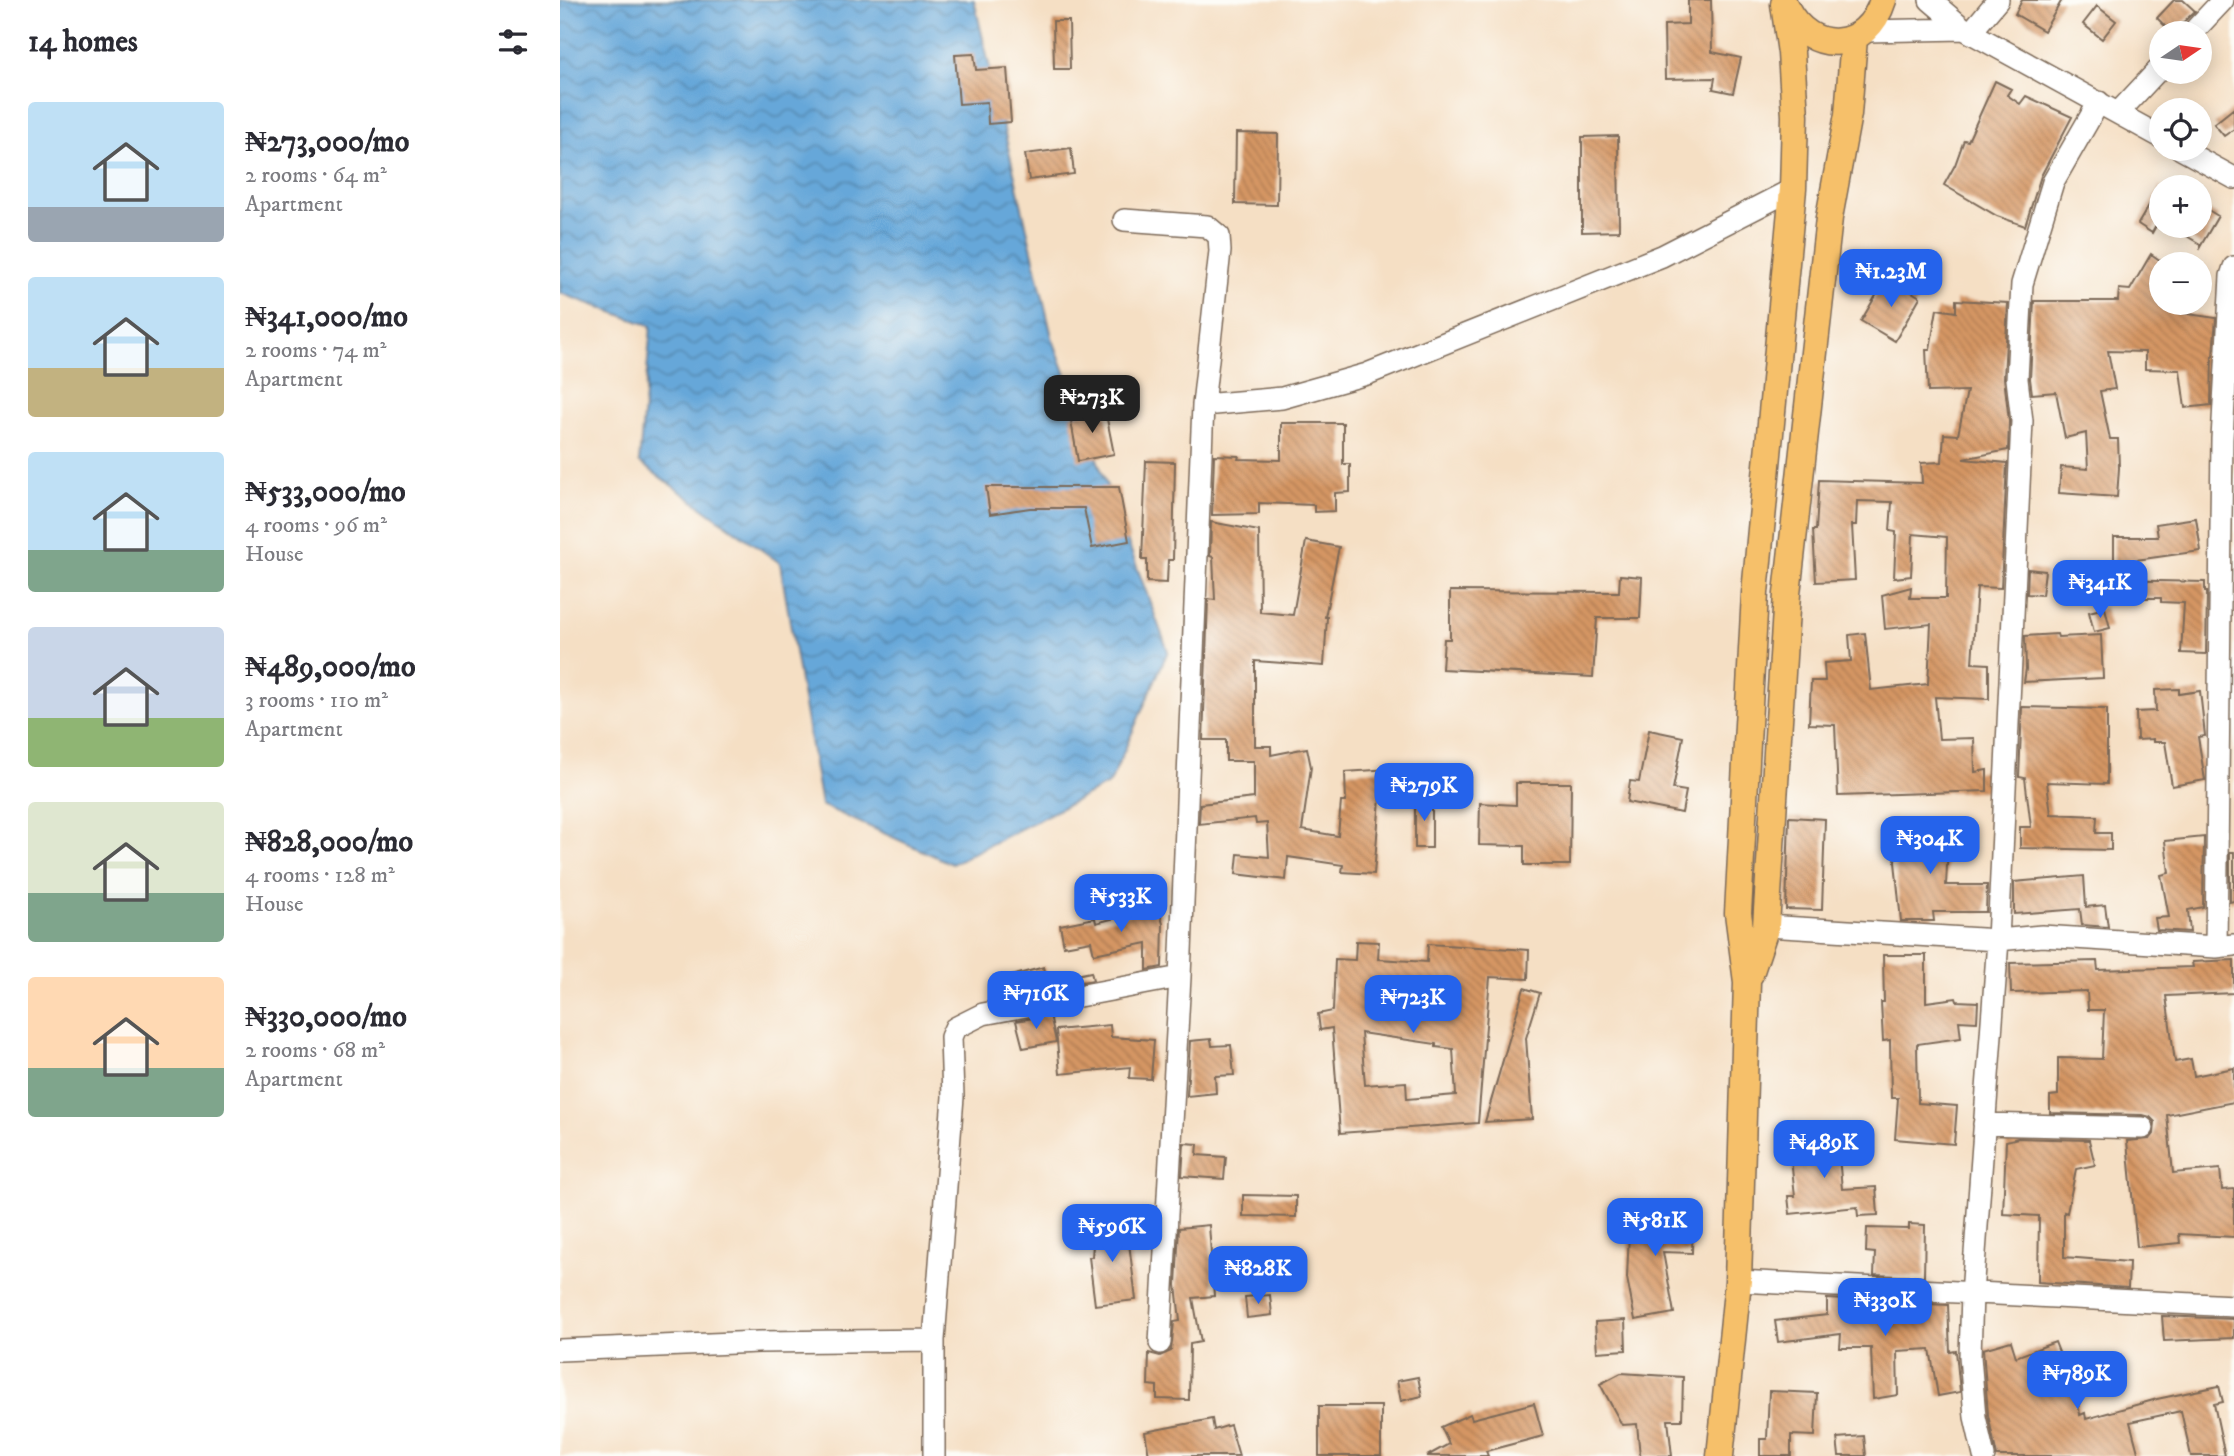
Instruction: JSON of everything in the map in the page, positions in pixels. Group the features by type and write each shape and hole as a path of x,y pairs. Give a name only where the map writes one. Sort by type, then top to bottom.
{"main road":[{"path":"1784,2 1794,24 1811,37 1832,42 1860,34 1879,16 1883,0"},
{"path":"1720,1456 1738,1282 1747,982 1738,913 1755,593 1793,189 1795,117 1791,53 1784,2"},
{"path":"1747,982 1766,926 1787,594 1829,218 1860,34"}],"street":[{"path":"1930,0 1968,31 2149,130"},
{"path":"1860,34 1968,31 1998,0"},
{"path":"2203,21 2223,0"},
{"path":"2118,113 2149,80"},
{"path":"1984,1456 1975,1417 1970,1356 1972,1294 1998,940 2022,421 2017,379 2022,284 2053,182 2099,102"},
{"path":"2207,161 2231,172"},
{"path":"1203,405 1282,398 1367,374 1662,256 1793,189"},
{"path":"1124,220 1207,226 1219,236 1220,250 1203,405 1180,977 1160,1343"},
{"path":"1766,926 1998,940 2042,936 2225,946 2222,439 2231,276 2234,267"},
{"path":"934,1456 934,1340 953,1097 951,1037 955,1028 983,1014 1180,977"},
{"path":"1984,1124 2143,1128"},
{"path":"1738,1282 2234,1306"},
{"path":"560,1350 759,1342 934,1340"}],"water":[{"path":"560,0 974,0 1052,337 1168,651 1110,783 952,864 821,805 780,563 639,462 651,326 560,293"}],"building":[{"path":"1688,0 1711,0 1712,52 1741,58 1733,93 1713,89 1715,78 1665,79 1664,25 1688,24"},
{"path":"2022,0 2062,0 2044,31 2015,14"},
{"path":"2174,0 2183,0 2195,11 2185,21 2160,21 2157,18"},
{"path":"2097,6 2116,21 2102,39 2083,24"},
{"path":"1053,21 1069,21 1070,69 1054,69"},
{"path":"974,54 976,70 1007,68 1011,122 988,124 987,102 959,104 955,55"},
{"path":"1995,81 2011,89 2007,95 2020,104 2026,96 2072,117 2041,176 2025,226 1997,216 1944,185 1964,140 1968,141"},
{"path":"2234,108 2234,129 2224,136 2214,124"},
{"path":"1236,133 1278,134 1277,205 1235,204"},
{"path":"1618,136 1619,231 1582,232 1582,137"},
{"path":"1071,148 1074,174 1029,180 1025,154"},
{"path":"2149,205 2149,231 2138,224"},
{"path":"2212,212 2218,216 2212,226"},
{"path":"2190,238 2205,238 2200,247 2200,244"},
{"path":"2149,257 2149,315 2216,318 2211,405 2185,408 2180,370 2145,369 2145,352 2108,351 2115,389 2100,391 2110,439 2118,439 2117,497 2059,493 2061,467 2088,469 2086,433 2065,438 2056,392 2032,394 2030,379 2034,301 2118,301 2119,289 2130,290"},
{"path":"1887,277 1920,297 1895,341 1861,321"},
{"path":"1956,300 2008,303 2004,378 2009,421 2008,450 1963,459 2007,463 2001,588 1977,587 1972,663 1989,664 1989,699 1935,697 1939,739 1974,738 1975,772 1987,770 1987,791 1838,796 1835,725 1809,724 1811,681 1825,681 1824,663 1851,661 1849,635 1865,633 1871,690 1928,684 1931,624 1885,629 1882,595 1911,587 1910,598 1946,598 1947,537 1913,534 1911,576 1894,578 1896,532 1890,531 1892,502 1857,501 1856,525 1852,525 1855,580 1816,582 1813,530 1816,530 1819,480 1922,483 1921,463 1942,462 1944,434 1958,435 1967,391 1928,392 1926,349 1930,349 1937,309 1956,312"},
{"path":"1105,409 1114,454 1078,461 1070,415"},
{"path":"1281,423 1343,423 1343,464 1350,464 1350,492 1335,493 1335,511 1314,512 1314,505 1259,503 1259,514 1212,515 1214,455 1239,456 1238,459 1281,460"},
{"path":"1146,461 1175,462 1173,560 1168,560 1167,583 1147,582 1147,560 1142,560"},
{"path":"986,487 1119,487 1129,541 1092,548 1084,508 1030,508 990,514"},
{"path":"2196,518 2201,551 2114,563 2114,537 2158,537 2156,524"},
{"path":"1211,522 1259,531 1260,612 1293,615 1306,541 1339,547 1325,617 1324,666 1255,661 1255,746 1271,746 1271,755 1307,748 1311,767 1302,830 1338,836 1341,802 1346,802 1345,772 1390,769 1392,797 1380,798 1374,874 1342,872 1343,865 1288,857 1286,880 1236,874 1238,854 1269,857 1267,823 1256,824 1255,818 1199,824 1200,804 1254,798 1254,761 1226,761 1226,740 1203,740 1208,599 1215,600 1213,557 1210,556"},
{"path":"2028,569 2045,571 2042,595 2027,594"},
{"path":"1620,575 1642,577 1640,618 1597,618 1593,677 1442,669 1444,639 1450,639 1450,591 1619,592"},
{"path":"2110,580 2205,582 2206,654 2181,653 2184,603 2161,602 2161,598 2111,598"},
{"path":"2105,608 2110,628 2094,632 2089,612"},
{"path":"2057,634 2058,637 2101,635 2103,678 2024,682 2025,636"},
{"path":"2179,689 2179,694 2200,691 2205,736 2198,737 2205,780 2172,786 2165,742 2153,742 2153,739 2137,740 2136,712 2156,711 2155,690"},
{"path":"2022,707 2107,709 2107,784 2047,782 2051,814 2097,816 2096,833 2111,833 2111,850 2020,848 2020,827 2031,827 2025,778 2019,777"},
{"path":"1649,730 1683,737 1673,789 1686,791 1682,813 1627,802 1630,781 1639,782"},
{"path":"1516,783 1571,783 1570,865 1524,865 1524,846 1479,845 1480,803 1516,805"},
{"path":"1415,798 1432,798 1432,848 1415,848"},
{"path":"1789,817 1825,819 1822,910 1786,909"},
{"path":"1898,824 1949,827 1946,885 1987,885 1986,912 1933,912 1934,921 1901,921 1895,862"},
{"path":"2204,837 2203,907 2188,910 2190,932 2157,930 2155,918 2169,917 2161,875 2169,873 2165,841"},
{"path":"2230,852 2234,852 2234,901 2230,902"},
{"path":"2084,876 2086,907 2105,905 2108,927 2082,925 2080,909 2014,914 2014,882"},
{"path":"1158,907 1163,924 1162,967 1147,970 1147,943 1094,954 1091,941 1064,946 1060,925 1095,918 1096,923"},
{"path":"1356,941 1379,942 1378,959 1427,962 1428,944 1529,950 1528,979 1490,977 1478,1123 1340,1133 1332,1028 1320,1030 1318,1014 1333,1011 1335,959 1355,960","holes":["1361,1033 1436,1044 1436,1047 1453,1049 1456,1095 1407,1099 1406,1082 1365,1085"]},
{"path":"1883,955 1926,955 1926,1002 1956,998 1957,1001 1978,1002 1977,1022 1959,1021 1961,1038 1917,1044 1918,1103 1957,1106 1954,1144 1895,1139 1898,1098 1891,1098 1890,1040 1883,1041"},
{"path":"2234,960 2234,993 2166,996 2175,1062 2191,1059 2194,1076 2234,1068 2234,1102 2167,1115 2173,1173 2220,1169 2222,1190 2234,1189 2234,1237 2179,1234 2180,1243 2137,1247 2127,1141 2150,1139 2154,1134 2155,1122 2143,1115 2050,1113 2050,1096 2058,1095 2058,1058 2102,1059 2104,1010 2088,1010 2087,991 2011,993 2010,963 2097,961 2098,970 2193,967 2192,962"},
{"path":"1044,967 1047,981 1091,972 1093,980 1009,996 1004,978"},
{"path":"1524,988 1540,993 1526,1038 1532,1119 1485,1122"},
{"path":"1050,1015 1056,1042 1023,1048 1016,1021"},
{"path":"1110,1025 1111,1037 1154,1040 1151,1079 1129,1078 1130,1067 1060,1074 1056,1030"},
{"path":"1211,1039 1212,1046 1231,1045 1234,1075 1215,1076 1216,1093 1187,1096 1190,1041"},
{"path":"1837,1135 1842,1189 1876,1187 1878,1215 1858,1216 1857,1207 1790,1214 1788,1196 1795,1196 1789,1140"},
{"path":"2018,1138 2089,1140 2095,1165 2076,1169 2067,1213 2064,1212 2064,1257 2129,1262 2128,1288 2038,1282 2039,1216 2003,1214 2006,1141"},
{"path":"1184,1143 1198,1144 1197,1155 1226,1157 1224,1179 1182,1176"},
{"path":"1243,1195 1296,1196 1296,1217 1243,1216"},
{"path":"1630,1210 1693,1213 1692,1253 1663,1252 1674,1313 1635,1320 1627,1278"},
{"path":"1095,1221 1130,1224 1129,1243 1136,1300 1095,1305 1089,1257 1092,1257"},
{"path":"1909,1224 1925,1225 1924,1277 1874,1275 1875,1253 1866,1252 1867,1228 1909,1229"},
{"path":"1209,1225 1214,1296 1193,1298 1201,1342 1190,1344 1189,1400 1157,1399 1157,1386 1148,1385 1149,1353 1160,1356 1171,1351 1174,1322 1180,1321 1176,1285 1179,1228"},
{"path":"1270,1295 1272,1315 1247,1318 1245,1297"},
{"path":"1827,1299 1948,1305 1950,1352 1956,1351 1960,1392 1938,1396 1930,1349 1897,1351 1898,1395 1873,1399 1871,1348 1840,1348 1841,1334 1778,1342 1775,1321 1827,1315"},
{"path":"2162,1316 2234,1319 2234,1338 2164,1341"},
{"path":"1625,1320 1626,1350 1597,1352 1595,1322"},
{"path":"2011,1341 2016,1357 2055,1342 2073,1388 2076,1388 2080,1415 2085,1413 2086,1419 2157,1399 2219,1386 2223,1402 2214,1404 2225,1456 2191,1456 2181,1411 2130,1422 2139,1456 1997,1456 1988,1415 1983,1349"},
{"path":"1621,1373 1683,1377 1682,1420 1668,1420 1672,1456 1640,1456 1637,1424 1622,1425 1600,1384"},
{"path":"1418,1377 1422,1396 1401,1401 1397,1381"},
{"path":"1769,1391 1817,1393 1815,1436 1791,1435 1791,1456 1760,1456 1760,1439 1767,1439"},
{"path":"1534,1403 1543,1436 1486,1451 1488,1456 1427,1456 1449,1444 1441,1427 1470,1414 1472,1419"},
{"path":"1319,1406 1381,1406 1381,1456 1319,1456"},
{"path":"1212,1419 1214,1430 1230,1425 1239,1456 1149,1456 1145,1432"},
{"path":"1864,1436 1866,1456 1839,1456 1837,1438"}]}
